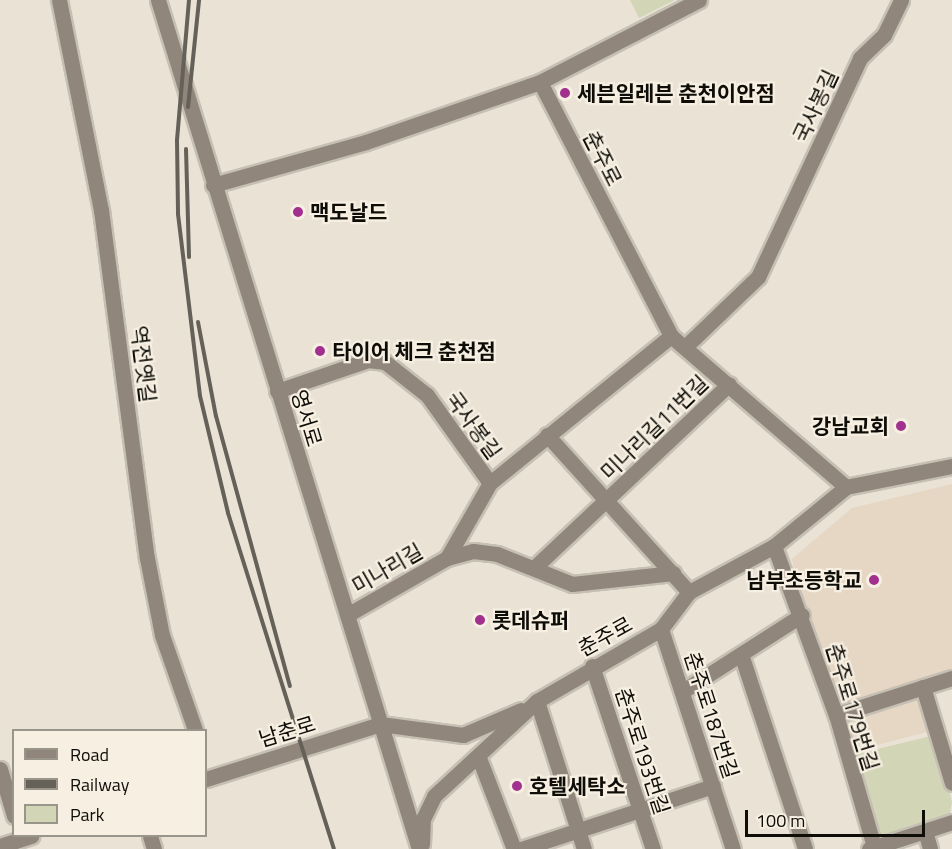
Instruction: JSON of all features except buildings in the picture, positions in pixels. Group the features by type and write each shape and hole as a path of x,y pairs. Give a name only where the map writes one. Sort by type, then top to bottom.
{"street":[{"name":"역전옛길","path":"59,0 101,210 147,558 162,634 195,729"},
{"name":"영서로","path":"158,0 213,185 420,849"},
{"path":"213,185 366,142 540,82 699,0"},
{"name":"국사봉길","path":"686,346 758,277 860,58 884,34 901,0"},
{"name":"춘주로","path":"540,82 671,336 686,346 846,487"},
{"name":"국사봉길","path":"277,391 368,360 385,362 427,395 490,483 671,336"},
{"name":"미나리길11번길","path":"536,566 729,384"},
{"name":"미나리길11번길","path":"547,435 609,499 689,592"},
{"name":"춘주로","path":"420,849 429,804 537,701 592,666 661,629 689,592 774,546 846,487 952,466"},
{"name":"미나리길","path":"447,558 490,483"},
{"name":"춘주로179번길","path":"774,546 802,615 836,716 871,848"},
{"name":"미나리길","path":"348,615 447,558 473,551 536,566 572,584 672,573"},
{"path":"682,691 802,615"},
{"name":"춘주로187번길","path":"661,629 733,849"},
{"path":"741,654 805,849"},
{"name":"춘주로193번길","path":"592,666 653,849"},
{"path":"836,716 952,678"},
{"path":"923,687 952,783"},
{"path":"380,724 463,735 537,701 584,849"},
{"name":"남춘로","path":"207,776 380,724"},
{"path":"479,758 514,849"},
{"path":"0,769 12,809"},
{"path":"521,849 714,786"},
{"path":"871,848 952,822"},
{"path":"925,831 930,849"},
{"path":"0,846 24,840"}],"shaded area":[{"name":"남부초등학교","path":"952,484 952,669 840,707 801,601 792,559 852,508"},
{"path":"918,698 927,732 854,751 846,722"}],"green space":[{"path":"630,0 675,0 639,18"},
{"path":"935,735 952,802 949,818 881,839 853,755"}],"railway":[{"path":"189,0 177,140 178,214 200,396 228,513 334,849"},
{"path":"188,107 199,0"},
{"path":"186,149 189,257"},
{"path":"198,322 216,416 290,686"}],"place":[{"name":"세븐일레븐 춘천이안점","path":"565,93"},
{"name":"맥도날드","path":"298,212"},
{"name":"타이어 체크 춘천점","path":"320,351"},
{"name":"강남교회","path":"901,426"},
{"name":"남부초등학교","path":"874,580"},
{"name":"롯데슈퍼","path":"480,620"},
{"name":"호텔세탁소","path":"517,786"}]}
